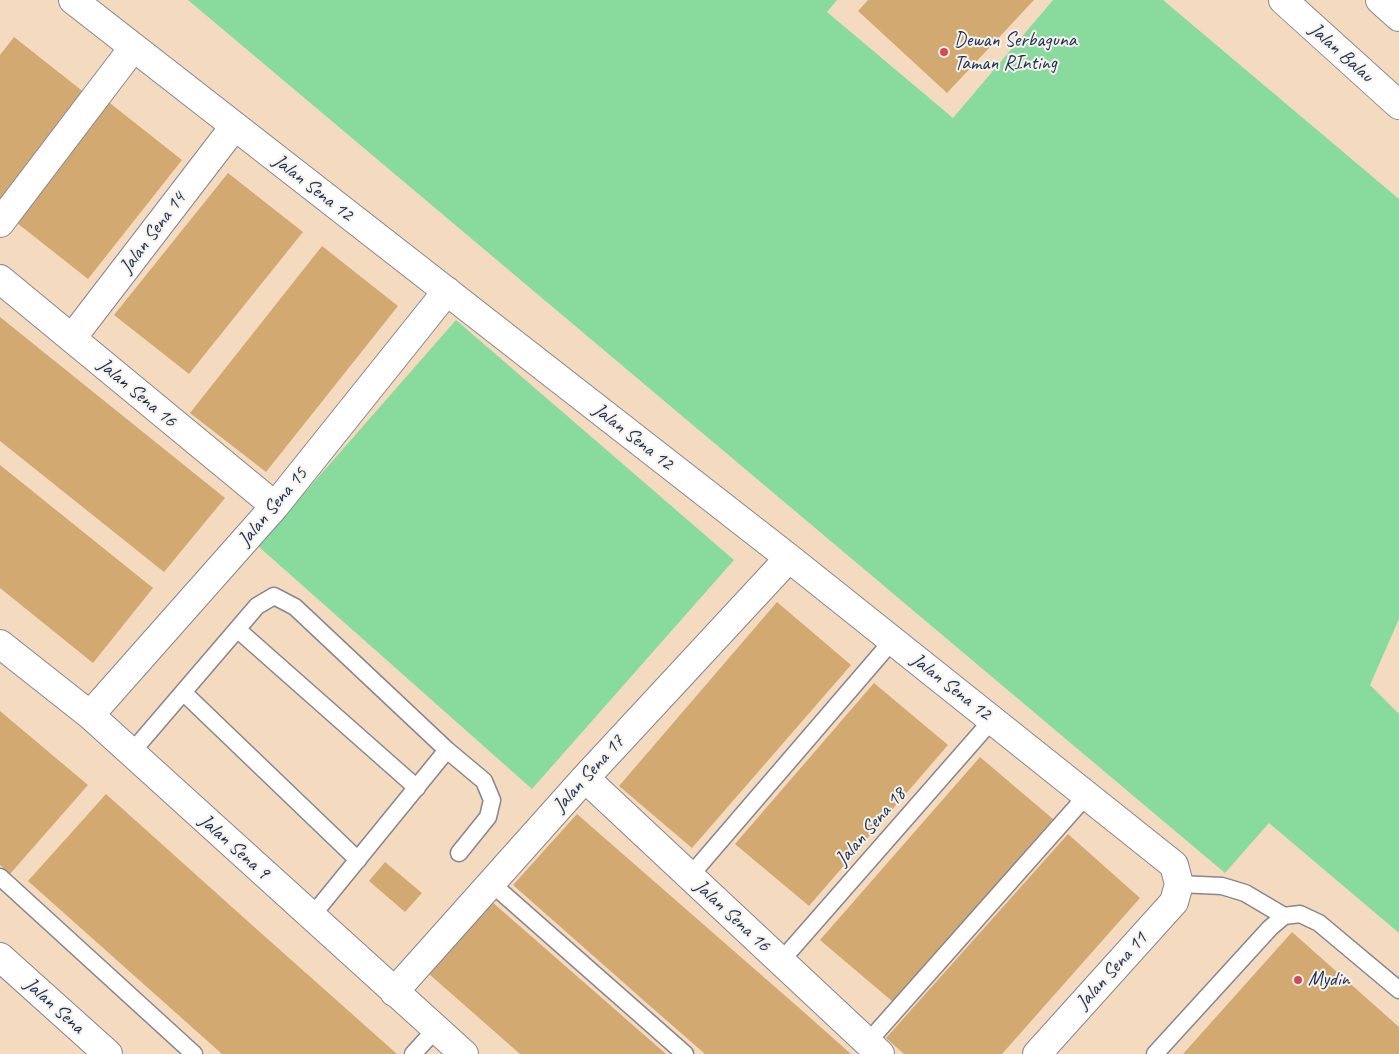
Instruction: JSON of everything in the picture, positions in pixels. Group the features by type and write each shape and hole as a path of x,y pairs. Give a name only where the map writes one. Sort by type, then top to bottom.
{"street":[{"name":"Jalan Sena 12","path":"73,0 789,558 1087,795 1174,865 1179,884"},
{"name":"Jalan Balau","path":"1283,0 1399,105"},
{"path":"1380,0 1399,17"},
{"path":"0,222 133,48"},
{"name":"Jalan Sena 14","path":"72,338 234,127"},
{"name":"Jalan Sena 16","path":"0,279 275,506"},
{"name":"Jalan Sena 15","path":"90,715 275,506 447,291"},
{"name":"Jalan Sena 17","path":"394,992 585,778 789,558"},
{"name":"Jalan Sena 9","path":"0,644 90,715 464,1054"},
{"name":"Jalan Sena 16","path":"585,778 874,1048"},
{"name":"Jalan Sena 11","path":"1037,1054 1174,902 1179,884"},
{"name":"Jalan Sena","path":"0,957 108,1054"}],"lane":[{"path":"131,753 257,606 274,596 295,607 447,750 484,781 492,800 488,817 459,853"},
{"path":"237,629 417,788"},
{"path":"690,876 892,640"},
{"path":"183,692 358,860"},
{"name":"Jalan Sena 18","path":"781,961 992,720"},
{"path":"311,917 447,750"},
{"path":"874,1048 1087,795"},
{"path":"0,877 194,1054"},
{"path":"492,883 685,1054"},
{"path":"1179,884 1222,886 1245,893 1284,916"},
{"path":"1155,1054 1270,928 1284,916 1300,914 1319,923 1399,990"},
{"path":"413,1054 436,1029"}],"green space":[{"path":"188,0 837,0 827,12 953,118 1053,0 1163,0 1399,199 1399,619 1370,685 1399,714 1399,933 1269,823 1225,873"},
{"path":"456,320 734,560 532,789 258,546"}],"building":[{"name":"Dewan Serbaguna Taman RInting","path":"868,0 1034,0 947,93 858,11"},
{"path":"14,37 90,97 0,211 0,55"},
{"path":"106,100 182,160 88,279 12,219"},
{"path":"228,173 303,232 189,374 114,315"},
{"path":"322,246 398,306 266,472 190,413"},
{"path":"0,317 225,498 164,572 0,441"},
{"path":"0,465 153,588 93,663 0,588"},
{"path":"777,602 851,665 692,848 619,786"},
{"path":"874,683 948,745 809,906 735,844"},
{"path":"0,711 88,785 10,874 0,865"},
{"path":"980,757 1053,819 893,1002 820,940"},
{"path":"106,794 397,1054 222,1054 28,881"},
{"path":"577,814 851,1054 705,1054 650,1006 513,885"},
{"path":"1068,834 1140,898 1002,1054 904,1054 886,1038"},
{"path":"385,862 422,893 405,912 369,881"},
{"path":"492,902 666,1054 520,1054 429,974"},
{"name":"Mydin","path":"1292,932 1399,1027 1399,1054 1183,1054"}],"place":[{"name":"Dewan Serbaguna Taman RInting","path":"944,52"},
{"name":"Mydin","path":"1298,980"}]}
